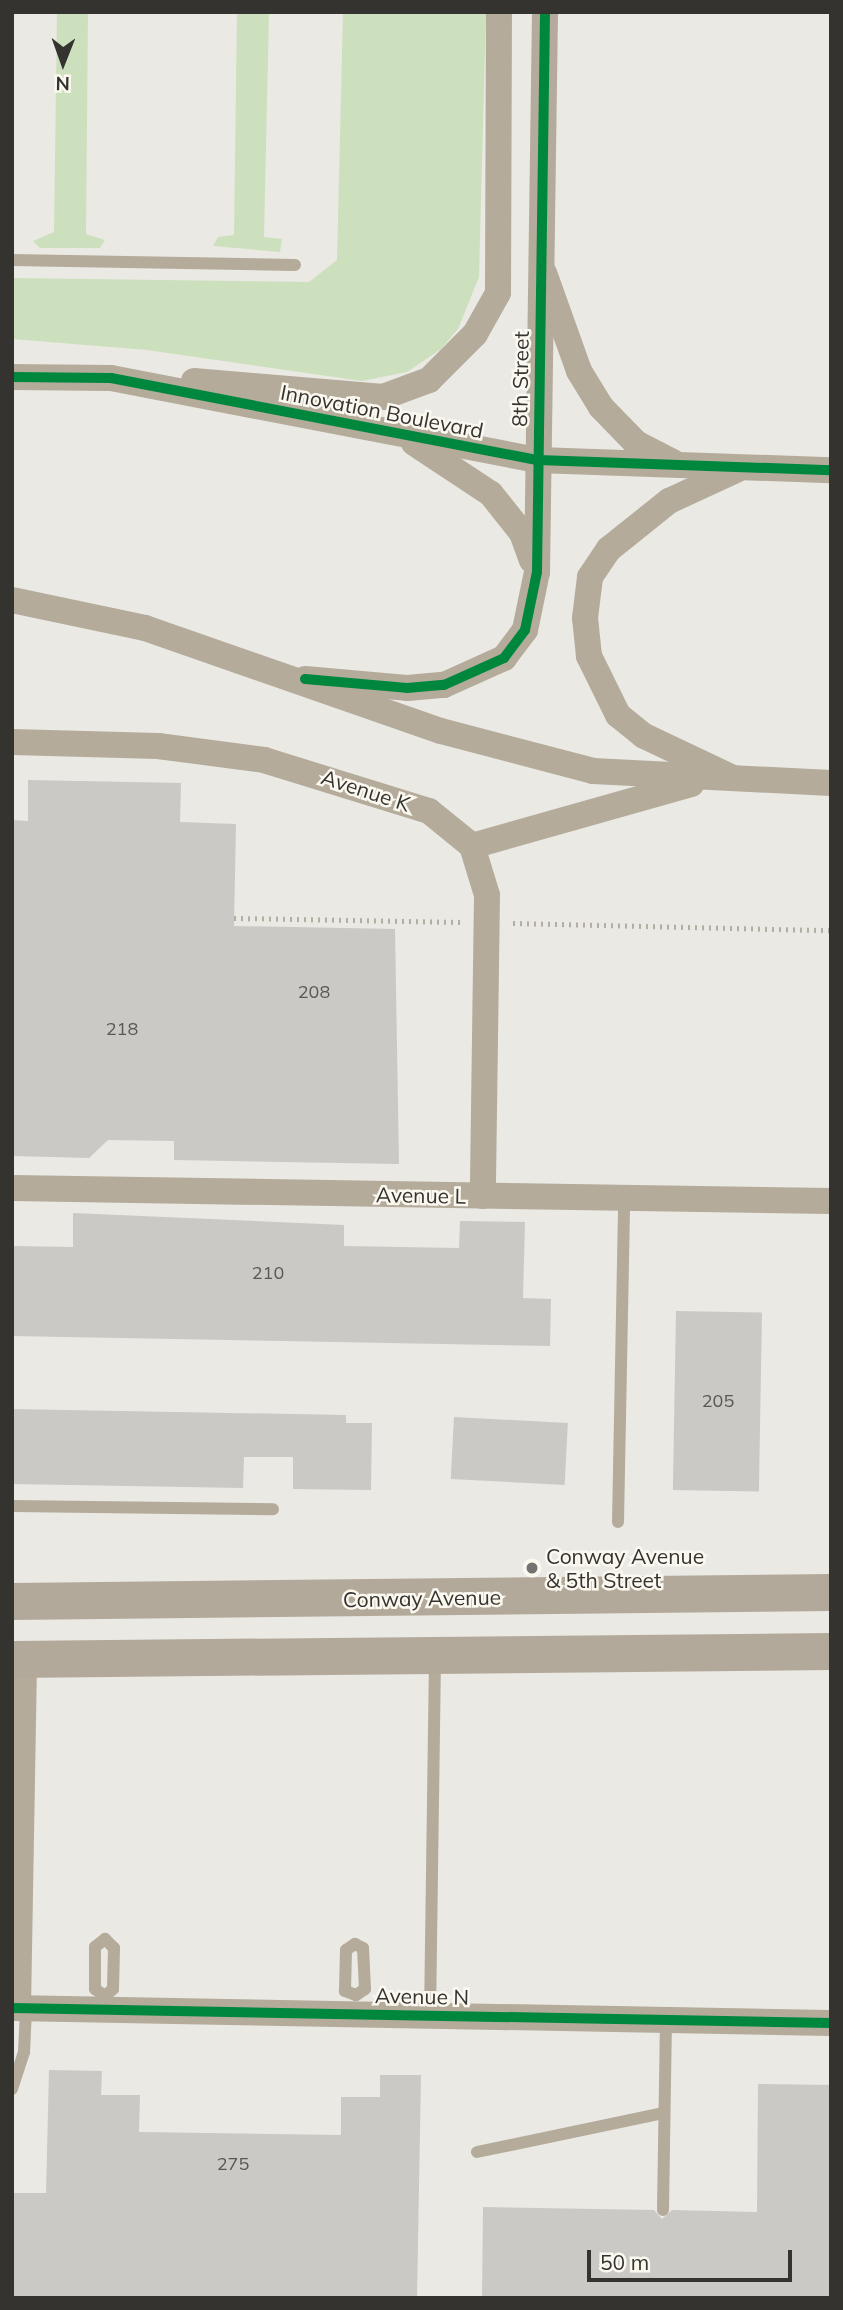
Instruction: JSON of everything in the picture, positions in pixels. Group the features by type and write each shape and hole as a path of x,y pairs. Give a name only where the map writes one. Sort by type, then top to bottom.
{"street":[{"name":"8th Street","path":"111,378 383,397 429,380 449,362 475,334 498,293 499,12"},
{"name":"8th Street","path":"305,680 407,688 472,676 504,657 525,630 537,572 545,12"},
{"path":"541,267 579,371 601,407 636,443 681,467"},
{"name":"Innovation Boulevard","path":"12,377 111,378 538,460 681,467 831,470"},
{"path":"399,434 491,494 522,533 537,572"},
{"path":"740,468 669,501 608,549 590,577 585,618 589,656 618,715 644,736 740,781"},
{"path":"12,600 145,628 305,680 441,731 593,771 699,781 829,784"},
{"name":"Avenue K","path":"12,742 158,746 264,760 429,811 472,846"},
{"path":"483,1196 486,895 472,846 699,781"},
{"name":"Avenue L","path":"12,1188 831,1201"},
{"name":"Conway Avenue","path":"12,1601 831,1592"},
{"path":"19,2008 18,1659 830,1651"},
{"name":"Avenue N","path":"19,2008 105,2003 356,2005 430,2016 831,2023"}],"lane":[{"path":"12,260 295,265"},
{"path":"618,1522 624,1198"},
{"path":"12,1506 273,1509"},
{"path":"430,2016 435,1655"},
{"path":"12,2089 24,2052 19,2008"},
{"path":"663,2210 666,2020"},
{"path":"477,2152 664,2113"}],"path":[{"path":"234,918 466,922"},
{"path":"508,923 831,930"}],"green space":[{"path":"57,12 88,12 86,234 105,240 100,248 40,248 33,241 54,232"},
{"path":"237,12 269,12 264,237 282,239 280,252 213,246 218,237 234,235"},
{"path":"343,12 486,12 479,277 458,329 441,349 407,372 362,381 147,350 12,339 12,278 309,282 337,260"}],"building":[{"path":"28,780 181,783 180,822 236,824 234,926 395,929 399,1164 174,1160 174,1141 108,1140 89,1158 12,1156 12,820 28,821"},
{"path":"73,1213 344,1225 344,1246 459,1248 460,1221 525,1222 523,1298 551,1299 550,1346 12,1336 12,1246 73,1247"},
{"path":"676,1311 762,1313 759,1491 673,1490"},
{"path":"12,1409 346,1415 346,1423 372,1423 371,1490 293,1489 293,1457 244,1457 243,1488 12,1484"},
{"path":"454,1417 568,1423 565,1485 451,1479"},
{"path":"49,2070 102,2071 101,2095 140,2095 139,2132 341,2135 341,2097 380,2097 380,2075 421,2075 417,2298 12,2298 12,2193 46,2193"},
{"path":"758,2084 831,2085 831,2298 482,2298 483,2207 654,2210 662,2219 672,2210 757,2212"}],"cycle path":[{"path":"305,679 407,688 444,685 504,658 525,630 537,572 545,12"},
{"path":"12,377 111,378 538,460 831,470"},
{"path":"12,2008 831,2023"}],"place":[{"name":"Conway Avenue & 5th Street","path":"532,1568"}]}
